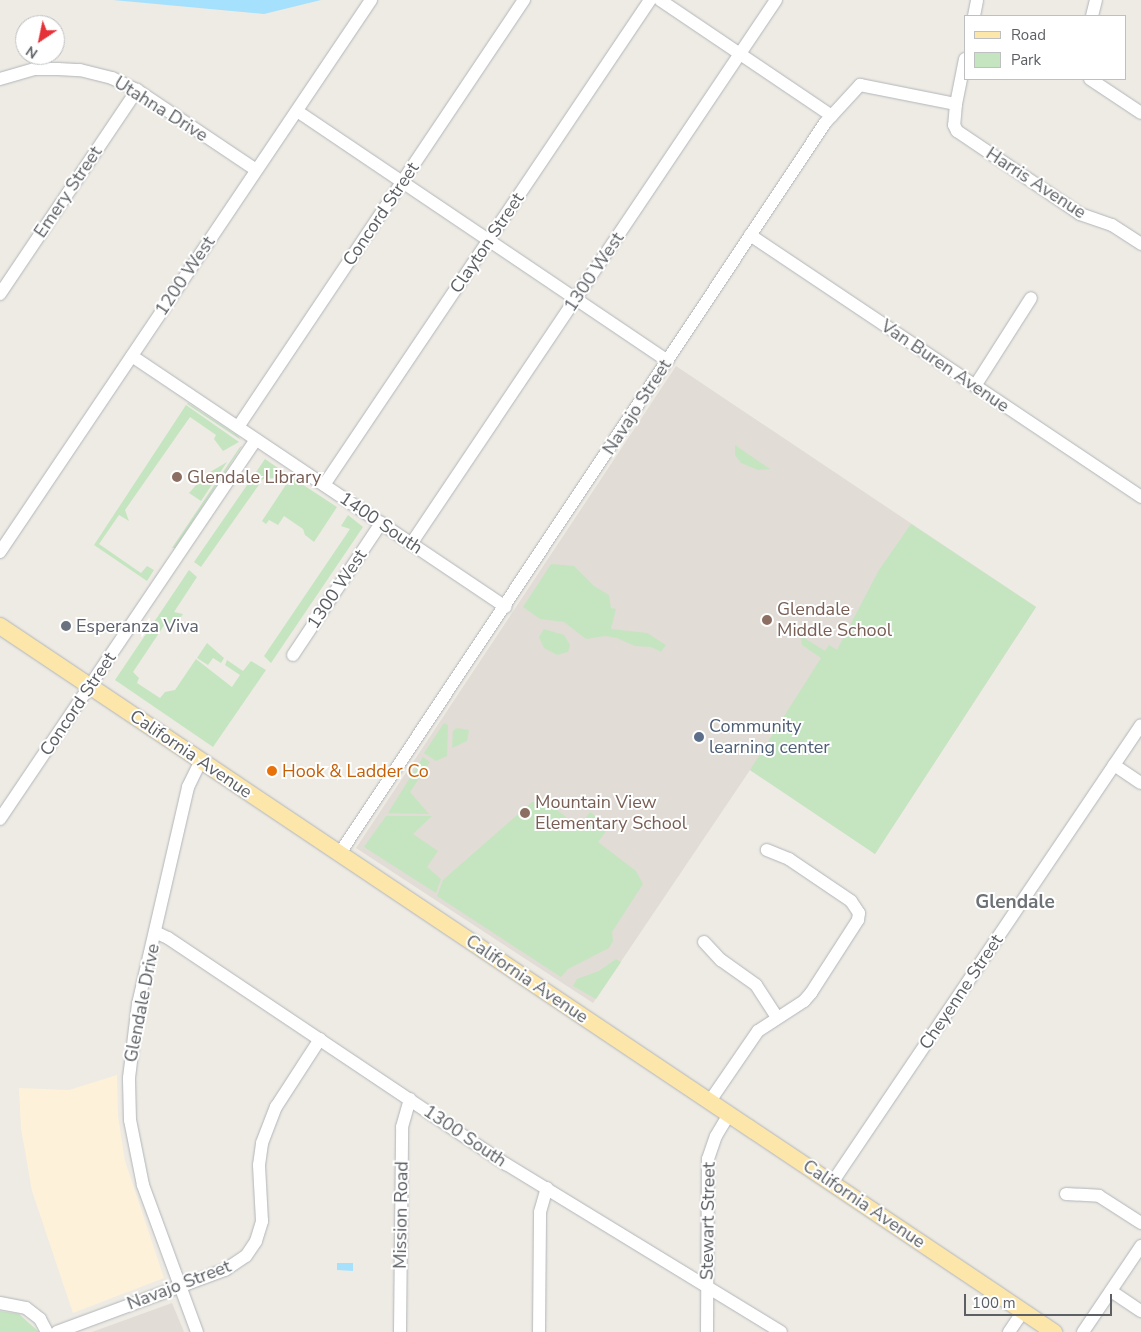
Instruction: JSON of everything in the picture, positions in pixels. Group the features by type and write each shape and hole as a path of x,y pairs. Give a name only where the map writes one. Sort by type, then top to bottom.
{"main road":[{"name":"California Avenue","path":"0,626 1054,1332"}],"street":[{"name":"1200 West","path":"0,552 371,0"},
{"name":"Concord Street","path":"238,428 524,0"},
{"name":"Clayton Street","path":"324,485 650,0"},
{"path":"660,0 832,116"},
{"name":"1300 West","path":"412,544 776,0"},
{"path":"974,15 977,0"},
{"path":"1092,15 1096,0"},
{"path":"956,104 964,64"},
{"name":"Utahna Drive","path":"0,79 34,69 80,70 112,78 137,90 256,170"},
{"path":"1092,80 1141,113"},
{"name":"Navajo Street","path":"340,853 750,235 832,116 860,84 956,104"},
{"name":"Emery Street","path":"0,294 137,90"},
{"name":"Harris Avenue","path":"956,104 954,125 960,133 1080,214 1112,225 1141,244"},
{"path":"296,111 668,361"},
{"name":"Van Buren Avenue","path":"750,235 1141,497"},
{"path":"975,386 1031,298"},
{"name":"1400 South","path":"132,356 505,606"},
{"name":"Concord Street","path":"0,819 256,440"},
{"name":"1300 West","path":"293,655 381,523"},
{"name":"Cheyenne Street","path":"832,1183 1141,725"},
{"name":"Glendale Drive","path":"197,1332 143,1185 130,1111 131,1047 188,787 201,760"},
{"path":"1114,765 1141,783"},
{"path":"710,1101 751,1040 777,1017 804,1001 855,927 859,913 857,906 789,859 767,850"},
{"name":"1300 South","path":"155,932 547,1188 781,1332"},
{"path":"704,942 721,960 756,985 777,1017"},
{"name":"Navajo Street","path":"57,1332 234,1266 246,1256 256,1241 262,1222 260,1165 262,1143 276,1107 320,1039"},
{"name":"Mission Road","path":"400,1332 402,1127 410,1099"},
{"name":"Stewart Street","path":"707,1332 708,1159 716,1136 729,1114"},
{"path":"539,1332 540,1212 547,1188"},
{"path":"1066,1194 1098,1196 1141,1223"},
{"path":"1082,1332 1141,1246"},
{"path":"1111,1291 1141,1311"},
{"path":"0,1303 26,1308 40,1319 47,1332"},
{"path":"1009,1332 1023,1311"}],"shaded area":[{"name":"Glendale Middle School","path":"676,366 1036,607 875,854 750,770 593,1003 356,848"},
{"path":"117,1075 118,1116 125,1161 164,1278 73,1313 32,1191 21,1128 19,1088 69,1090"},
{"path":"172,1303 184,1332 92,1332"}],"green space":[{"path":"187,404 238,436 241,440"},
{"path":"186,405 239,442 223,451 214,439 216,435 190,417 125,510 129,521 119,515 99,544 141,573 147,566 154,570 147,581 94,545"},
{"path":"735,445 770,469 758,470 741,463 735,455"},
{"path":"242,446 175,548 172,548 240,447"},
{"path":"265,459 281,470 275,478 263,479 201,567 194,562"},
{"path":"227,462 201,501 189,493 205,475"},
{"path":"291,477 337,507 314,542 305,535 303,529 284,516 278,525 269,520 266,524 262,521"},
{"path":"348,515 363,527 271,663 264,656 350,529 341,526"},
{"path":"911,524 1036,607 875,854 750,770 821,658 802,645 801,636 825,651 829,645 837,650 879,570"},
{"path":"551,564 574,566 594,586 609,595 611,608 616,609 611,629 647,633 666,645 661,652 651,647 635,646 617,638 605,636 586,639 564,622 540,619 523,607"},
{"path":"189,570 197,577 174,612 183,614 177,623 165,624 133,672 139,678 137,683 160,698 165,692 175,690 196,659 232,687 240,675 225,665 227,660 243,671 251,661 266,670 213,747 115,680"},
{"path":"544,629 564,635 570,645 568,652 557,655 544,648 539,637"},
{"path":"207,643 224,658 221,663 213,658 208,665 197,658"},
{"path":"444,723 448,725 447,756 436,761 424,753"},
{"path":"457,728 469,730 467,741 452,748 453,731"},
{"path":"423,757 430,762 410,792 429,814 388,813"},
{"path":"532,802 548,803 579,827 590,812 610,826 598,842 636,871 643,884 612,932 613,941 609,948 568,969 561,977 437,896 443,880"},
{"path":"386,816 432,816 413,834 438,851 427,867 441,879 436,893 364,847"},
{"path":"616,959 621,962 596,999 573,986 577,979 599,971"},
{"path":"0,1311 19,1314 39,1332 0,1332"}],"water":[{"path":"113,0 321,0 264,14"},
{"path":"337,1263 353,1263 353,1271 337,1270"}],"place":[{"name":"Glendale Library","path":"177,477"},
{"name":"Glendale Middle School","path":"767,620"},
{"name":"Esperanza Viva","path":"66,626"},
{"name":"Community learning center","path":"699,737"},
{"name":"Hook & Ladder Co","path":"272,771"},
{"name":"Mountain View Elementary School","path":"525,813"}],"district":[{"name":"Glendale","path":"1015,903"}]}
